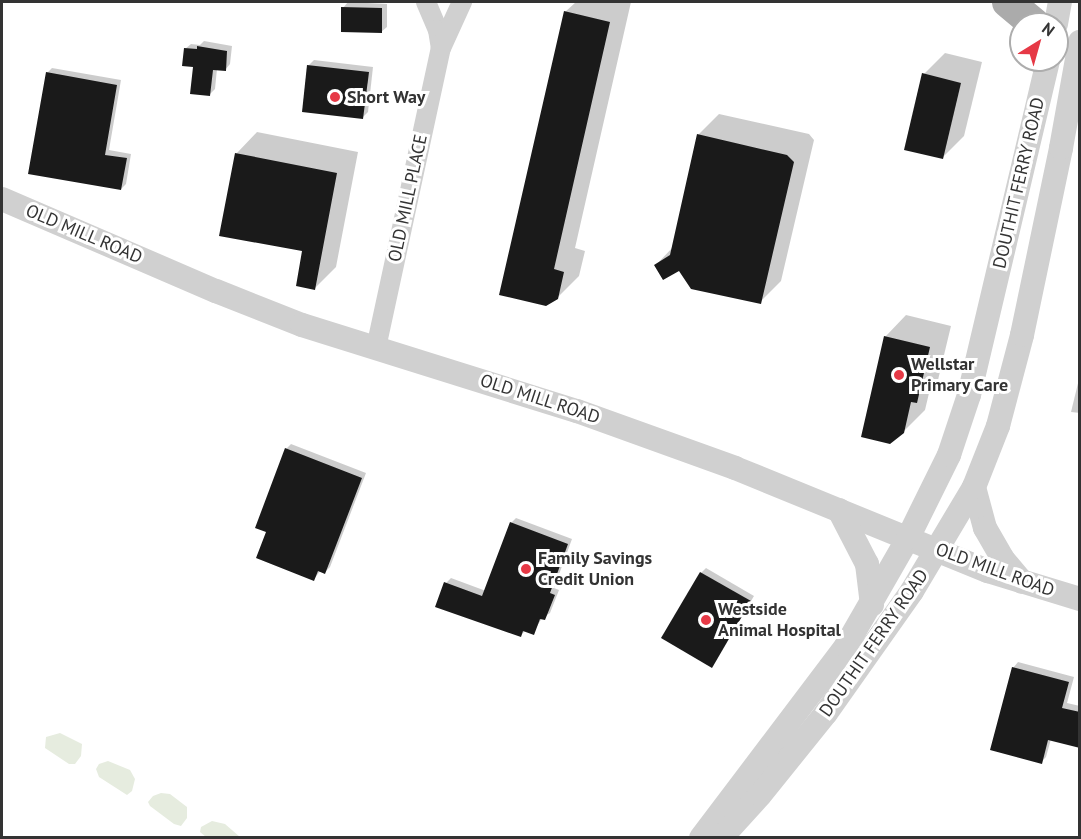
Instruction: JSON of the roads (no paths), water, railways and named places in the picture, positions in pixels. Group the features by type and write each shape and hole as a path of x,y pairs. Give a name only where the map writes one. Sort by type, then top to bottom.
{"main road":[{"path":"1008,2 1020,12"}],"street":[{"name":"OLD MILL PLACE","path":"426,2 438,30 441,48"},
{"name":"OLD MILL PLACE","path":"376,348 441,48 462,2"},
{"name":"DOUTHIT FERRY ROAD","path":"721,837 796,753 884,633 939,550 974,488 998,426 1022,335 1080,42"},
{"name":"DOUTHIT FERRY ROAD","path":"700,837 846,646 872,605 949,455 969,395 1045,72"},
{"name":"OLD MILL ROAD","path":"2,199 216,291 302,325 536,396 724,464 1022,582 1080,599"},
{"path":"974,488 985,528 1002,558 1022,582"},
{"path":"839,510 867,564 872,605"}],"place":[{"name":"Short Way","path":"335,97"},
{"name":"Wellstar Primary Care","path":"899,375"},
{"name":"Family Savings Credit Union","path":"526,569"},
{"name":"Westside Animal Hospital","path":"706,620"}]}
